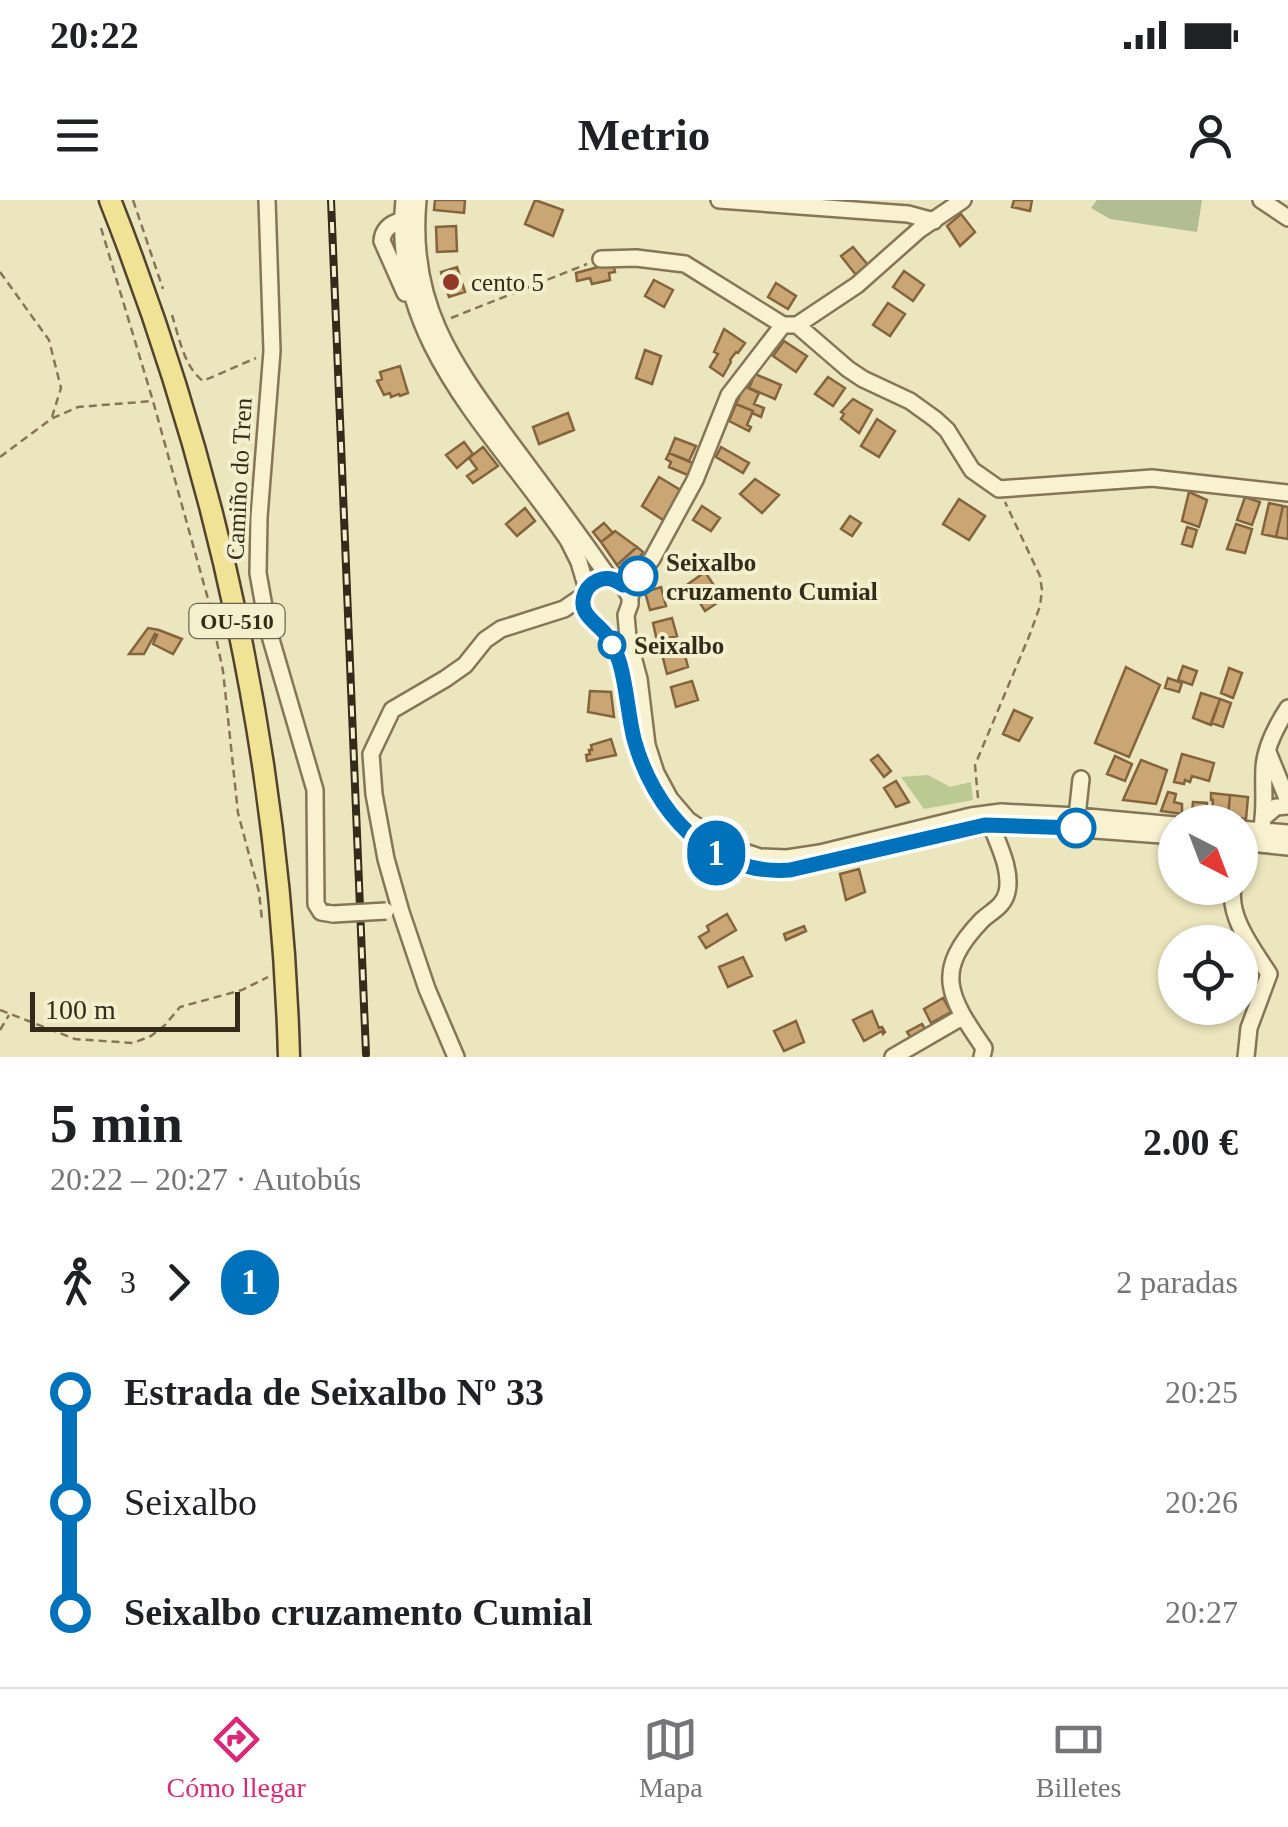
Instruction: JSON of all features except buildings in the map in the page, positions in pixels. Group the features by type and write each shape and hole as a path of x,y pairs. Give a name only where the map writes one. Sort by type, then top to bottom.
{"main road":[{"name":"OU-510","path":"110,200 188,424 234,605 266,773 286,963 289,1057"}],"street":[{"name":"Camiño do Tren","path":"267,200 272,351 258,573 268,629 315,790 316,904 321,912 332,914 394,911"},
{"path":"411,200 406,221 407,252 415,307"},
{"path":"411,200 422,279 448,354"},
{"path":"719,200 908,214 934,220"},
{"path":"456,1057 394,911 371,754 392,710 445,680 501,629 564,609 597,580 621,587 638,576 652,559 694,480 730,396 790,325 857,285 919,230 963,200"},
{"path":"1261,200 1288,218"},
{"path":"406,221 396,222 383,234 382,241 401,286 453,384 568,540 583,571 582,603 616,653 633,735 650,784 688,833 724,858 773,871 790,870 1017,812 1158,823"},
{"path":"386,250 398,256 407,252"},
{"path":"407,252 429,324 448,354 630,604 626,615 647,745 656,773 688,820 713,838 748,854 787,858 990,821 1023,818 1067,822 1077,816 1080,779"},
{"path":"601,258 685,264 790,325 863,380 910,402 935,419 972,470 998,489 1152,478 1288,492"},
{"path":"564,609 612,626 626,615"},
{"path":"1265,828 1264,769 1277,726 1288,708"},
{"path":"1258,834 1276,807 1288,803 1268,752"},
{"path":"990,821 1158,835"},
{"path":"982,1057 984,1048 962,1017 950,983 952,959 983,919 999,907 1008,891 1006,863 990,821"},
{"path":"1265,828 1288,840"},
{"path":"1258,840 1288,840"},
{"path":"1233,905 1243,933 1269,974 1288,981"},
{"path":"1246,1057 1249,1028 1269,974"},
{"path":"894,1057 962,1017"}],"path":[{"path":"133,200 164,294"},
{"path":"100,227 212,617 223,671 238,813 259,892 263,926"},
{"path":"436,324 601,258"},
{"path":"0,272 49,340 61,388 52,419"},
{"path":"169,308 187,361 203,381 272,351"},
{"path":"0,457 52,419 78,407 153,401"},
{"path":"990,821 975,765 1030,634 1042,590 1040,576 998,489"},
{"path":"0,1010 76,1038 132,1043 151,1036 180,1007 242,990 270,976"},
{"path":"0,1030 10,1014"}],"green space":[{"path":"1097,200 1202,200 1197,232 1110,219 1091,208"},
{"path":"928,775 950,787 971,782 973,800 924,809 901,777"}],"railway":[{"path":"331,200 366,1054"}],"bus line":[{"name":"1","path":"638,576 623,585 610,579 597,580 586,589 584,610 616,653 633,735 650,784 688,833 724,858 750,868 790,870 985,825 1076,828"}],"place":[{"name":"cento 5","path":"451,282"},
{"name":"Seixalbo cruzamento Cumial","path":"638,576"},
{"name":"Seixalbo","path":"612,645"}]}
